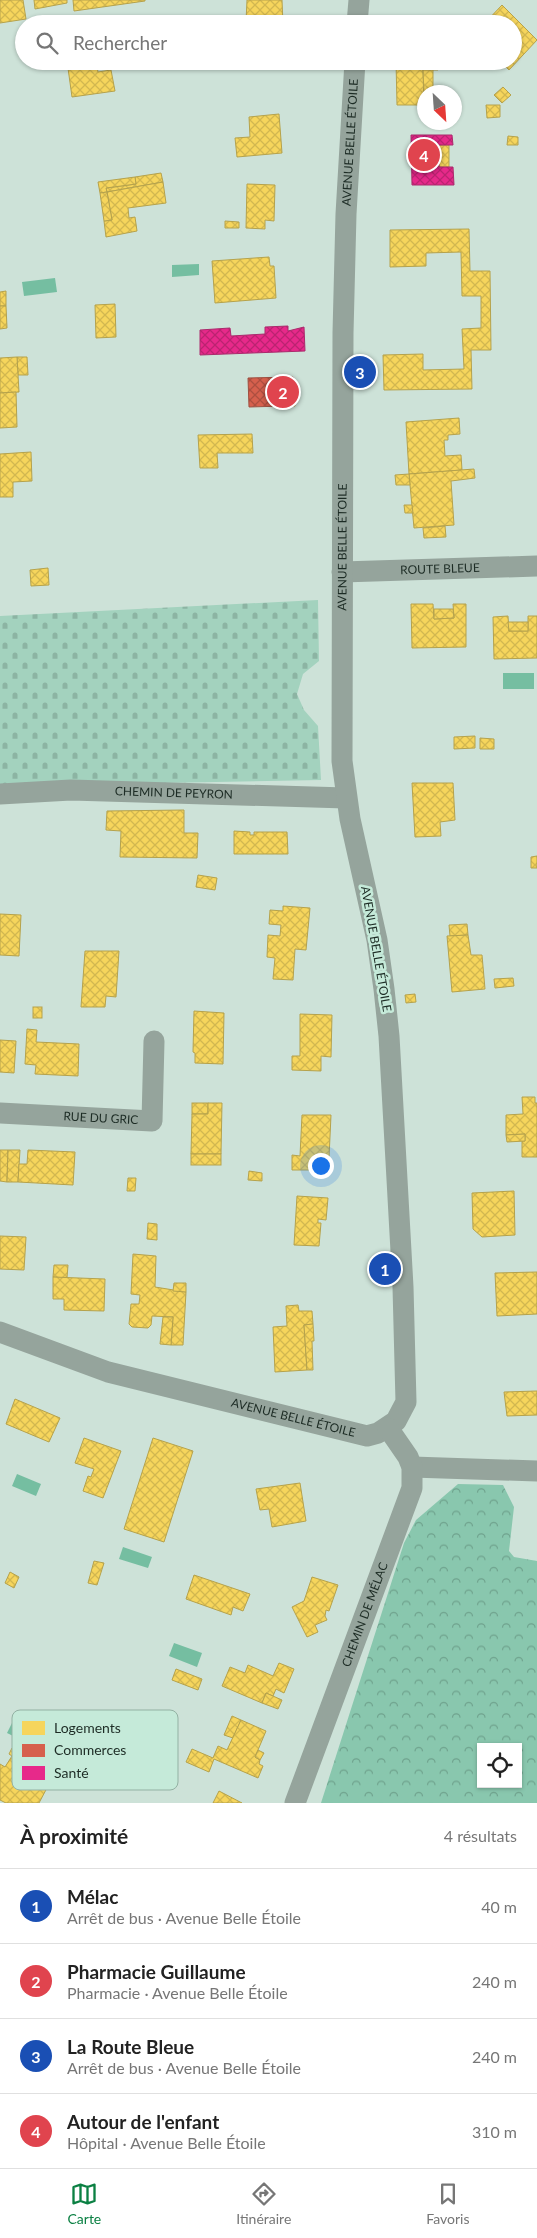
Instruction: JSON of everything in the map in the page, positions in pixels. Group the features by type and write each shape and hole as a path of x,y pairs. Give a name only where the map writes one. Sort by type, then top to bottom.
{"street":[{"path":"358,15 359,0"},
{"name":"AVENUE BELLE ÉTOILE","path":"0,1332 108,1372 367,1436 388,1428 402,1412 407,1391 399,1194 389,1036 376,940 346,798 342,761 344,260 355,70"},
{"name":"ROUTE BLEUE","path":"342,572 537,566"},
{"name":"CHEMIN DE PEYRON","path":"0,794 72,790 346,798"},
{"name":"RUE DU GRIC","path":"0,1113 152,1121 154,1041"},
{"path":"388,1428 408,1457 412,1467 536,1476"},
{"name":"CHEMIN DE MÉLAC","path":"295,1803 412,1488 412,1467"}],"green space":[{"path":"318,600 319,661 303,674 297,694 304,710 318,726 321,780 0,786 0,616"},
{"path":"458,1484 503,1485 514,1507 509,1551 514,1557 537,1561 537,1803 321,1803 404,1543 416,1520"}],"shaded area":[{"path":"199,264 199,275 172,277 172,265"},
{"path":"55,278 57,292 24,296 22,282"},
{"path":"503,673 534,673 534,689 503,689"},
{"path":"17,1474 41,1484 36,1496 12,1486"},
{"path":"123,1547 152,1557 148,1568 119,1559"},
{"path":"174,1643 202,1653 197,1667 169,1656"},
{"path":"12,1723 12,1735 7,1733"}],"building: Logements":[{"path":"0,0 23,0 25,15 15,15 15,21 0,23"},
{"path":"34,0 67,0 67,3 35,9"},
{"path":"73,0 145,0 145,1 74,11"},
{"path":"247,0 282,0 283,15 246,15"},
{"path":"502,5 512,15 493,15"},
{"path":"522,25 537,40 522,56"},
{"path":"68,70 98,70 98,72 111,70 115,91 72,97"},
{"path":"396,70 423,70 423,85 417,85 417,105 397,105"},
{"path":"423,70 433,70 433,85 424,85"},
{"path":"503,87 511,95 502,103 494,95"},
{"path":"486,105 500,105 500,117 487,118"},
{"path":"279,114 282,153 237,157 235,138 250,137 249,117"},
{"path":"508,136 518,137 518,145 507,145"},
{"path":"438,145 449,145 449,167 439,167"},
{"path":"161,173 163,182 107,192 106,188 136,184 135,177"},
{"path":"135,177 136,184 106,188 107,192 100,193 98,182"},
{"path":"163,182 166,203 128,208 129,218 135,217 137,231 106,237 104,221 112,220 107,192"},
{"path":"247,184 275,185 274,221 265,220 265,229 246,228"},
{"path":"107,192 112,220 104,221 100,193"},
{"path":"225,221 239,222 239,228 225,228"},
{"path":"469,229 470,271 490,271 491,350 471,350 472,389 384,390 383,355 423,354 423,370 464,369 462,329 481,328 481,296 462,296 461,252 426,253 426,266 390,267 390,230"},
{"path":"269,257 270,266 274,266 276,298 215,303 212,261"},
{"path":"6,291 6,306 0,306 0,292"},
{"path":"115,304 116,337 96,338 95,305"},
{"path":"0,306 6,306 7,328 0,329"},
{"path":"17,357 27,357 28,375 18,375"},
{"path":"17,357 19,392 0,393 0,358"},
{"path":"16,392 17,427 0,428 0,393"},
{"path":"285,393 294,393 295,406 285,406"},
{"path":"459,418 460,434 448,435 448,440 444,440 445,456 461,455 462,470 409,474 406,422"},
{"path":"252,434 253,453 217,453 218,468 200,468 198,435"},
{"path":"31,452 32,481 13,482 13,497 0,497 0,454"},
{"path":"474,469 475,478 451,481 454,525 414,528 409,474"},
{"path":"409,474 410,485 396,485 395,475"},
{"path":"404,505 412,505 413,513 405,513"},
{"path":"445,526 446,537 424,538 423,528"},
{"path":"48,568 49,585 31,586 30,570"},
{"path":"411,604 433,604 434,619 454,618 453,604 466,604 466,647 412,648"},
{"path":"434,609 453,609 454,618 434,619"},
{"path":"508,616 509,631 528,631 528,616 537,616 537,658 494,659 493,617"},
{"path":"508,622 528,622 528,631 509,631"},
{"path":"475,736 475,748 454,749 454,737"},
{"path":"480,738 494,739 494,749 480,749"},
{"path":"412,783 453,783 455,820 440,822 441,836 415,837"},
{"path":"184,810 184,833 198,833 197,858 120,857 121,831 106,830 107,811"},
{"path":"234,831 250,832 250,835 254,835 254,832 287,832 288,854 234,854"},
{"path":"537,856 537,868 531,868 531,857"},
{"path":"198,875 217,878 215,890 196,887"},
{"path":"283,906 310,908 306,950 295,949 293,980 273,979 275,958 267,957 268,935 280,936 281,925 269,924 270,910 283,911"},
{"path":"0,914 21,915 19,956 0,955"},
{"path":"467,924 468,935 450,936 449,925"},
{"path":"468,935 471,955 482,955 485,989 452,992 447,936"},
{"path":"85,951 119,951 116,997 106,996 105,1007 81,1007"},
{"path":"513,978 514,986 495,988 494,979"},
{"path":"415,994 416,1002 406,1003 405,995"},
{"path":"33,1007 42,1007 42,1018 33,1018"},
{"path":"194,1011 224,1013 223,1064 195,1063 195,1053 193,1052"},
{"path":"300,1014 332,1015 331,1057 321,1056 321,1071 292,1070 292,1056 300,1056"},
{"path":"27,1029 37,1030 36,1042 79,1044 78,1076 35,1074 36,1065 25,1064"},
{"path":"0,1040 16,1041 14,1073 0,1072"},
{"path":"522,1097 535,1097 535,1103 537,1103 537,1157 522,1157 522,1141 525,1141 525,1134 506,1135 506,1115 523,1114"},
{"path":"192,1103 208,1103 208,1114 192,1114"},
{"path":"208,1103 222,1103 221,1154 191,1154 192,1114 208,1114"},
{"path":"302,1115 331,1115 329,1158 319,1158 319,1170 292,1170 292,1155 300,1156"},
{"path":"525,1134 525,1141 507,1142 506,1135"},
{"path":"0,1150 8,1150 7,1182 0,1181"},
{"path":"8,1150 20,1150 18,1182 7,1182"},
{"path":"28,1150 75,1152 73,1185 18,1182 19,1164 27,1164"},
{"path":"191,1154 221,1154 221,1165 191,1165"},
{"path":"249,1171 262,1173 262,1181 248,1180"},
{"path":"128,1178 136,1178 135,1191 127,1191"},
{"path":"514,1191 515,1235 482,1237 473,1229 472,1193"},
{"path":"297,1196 328,1198 326,1220 318,1219 318,1223 321,1223 319,1246 294,1245"},
{"path":"148,1223 157,1224 157,1240 147,1239"},
{"path":"0,1236 26,1237 24,1270 0,1269"},
{"path":"133,1254 156,1256 155,1287 186,1292 183,1345 171,1345 173,1317 152,1316 151,1325 148,1328 132,1327 129,1324 131,1304 139,1304 140,1295 131,1294"},
{"path":"54,1265 68,1265 67,1278 53,1277"},
{"path":"537,1272 537,1314 497,1316 495,1273"},
{"path":"53,1277 105,1279 104,1311 64,1310 64,1299 53,1299"},
{"path":"174,1283 186,1283 186,1292 173,1291"},
{"path":"298,1305 299,1311 312,1311 313,1324 304,1325 307,1370 275,1372 273,1327 287,1326 286,1306"},
{"path":"163,1317 173,1317 171,1345 160,1344"},
{"path":"313,1324 313,1370 307,1370 304,1325"},
{"path":"537,1391 537,1415 507,1416 504,1392"},
{"path":"15,1399 60,1418 49,1442 6,1424"},
{"path":"84,1438 121,1451 103,1498 83,1491 88,1476 91,1477 94,1469 75,1463"},
{"path":"153,1438 193,1451 164,1542 124,1529"},
{"path":"300,1483 306,1521 272,1527 269,1509 260,1510 256,1489"},
{"path":"94,1561 104,1563 97,1585 88,1583"},
{"path":"10,1572 19,1577 14,1588 5,1583"},
{"path":"194,1575 250,1594 243,1611 233,1607 231,1615 186,1599"},
{"path":"312,1577 338,1585 329,1611 326,1610 325,1616 327,1620 315,1625 318,1632 307,1637 292,1607 304,1601"},
{"path":"279,1663 294,1669 284,1693 276,1689 273,1696 266,1693 262,1703 222,1686 230,1667 245,1673 248,1665 273,1676"},
{"path":"176,1669 202,1679 198,1690 172,1680"},
{"path":"266,1693 282,1700 278,1709 262,1703"},
{"path":"232,1716 241,1720 233,1738 224,1735"},
{"path":"241,1720 266,1731 255,1757 260,1760 259,1764 263,1766 258,1778 214,1759 209,1772 186,1762 192,1749 213,1758 218,1746 227,1750"},
{"path":"258,1750 264,1753 260,1760 255,1757"},
{"path":"12,1756 12,1790 46,1790 39,1803 6,1803 0,1800 0,1764 5,1767"},
{"path":"219,1791 242,1803 213,1803"}],"building: Commerces":[{"path":"293,377 294,393 285,393 285,406 249,407 248,378"}],"building: Santé":[{"path":"411,135 452,135 453,145 438,145 439,167 453,167 454,185 412,185"},
{"path":"288,326 288,331 304,327 305,351 200,355 200,330 230,328 231,336 265,334 265,327"}],"place":[{"name":"Autour de l'enfant","path":"424,155"},
{"name":"La Route Bleue","path":"360,372"},
{"name":"Pharmacie Guillaume","path":"283,392"},
{"name":"Mélac","path":"385,1269"}]}
